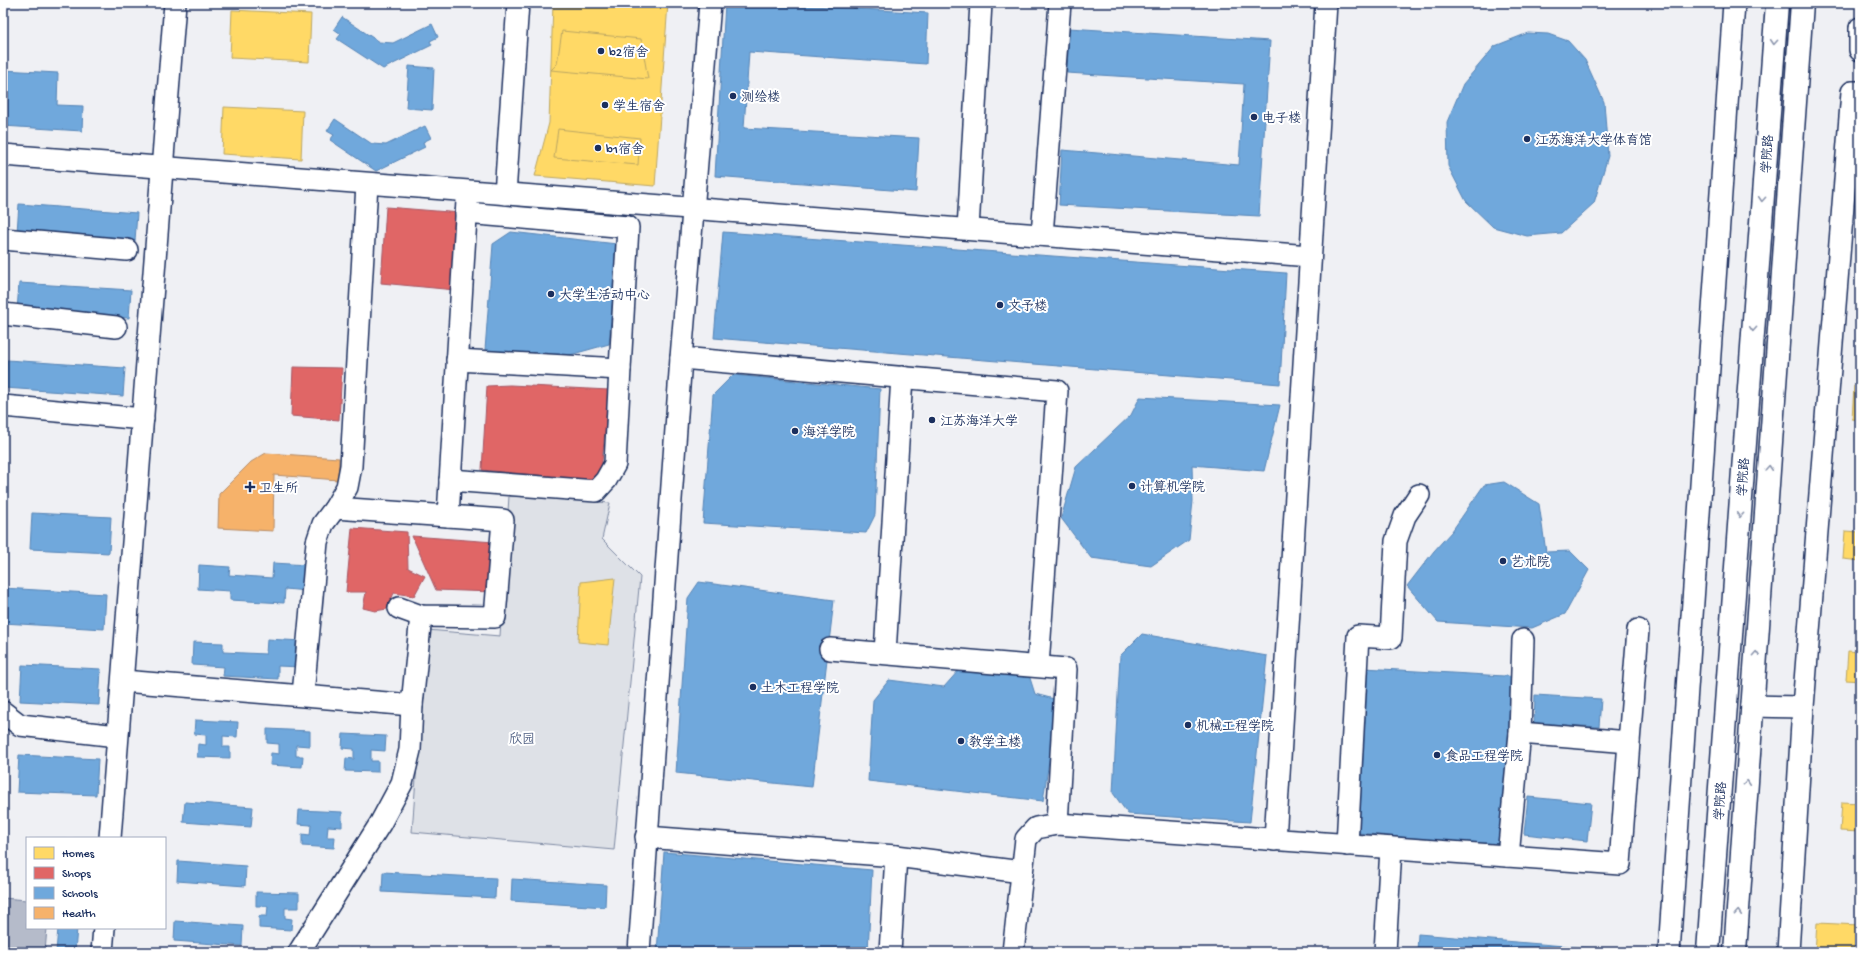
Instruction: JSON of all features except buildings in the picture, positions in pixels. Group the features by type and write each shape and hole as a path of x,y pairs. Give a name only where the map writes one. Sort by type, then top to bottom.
{"main road":[{"name":"学院路","path":"1708,952 1776,3"},
{"name":"学院路","path":"1735,952 1802,3"}],"lane":[{"path":"110,837 175,3"},
{"path":"504,194 518,3"},
{"path":"638,952 681,358 710,3"},
{"path":"968,229 981,3"},
{"path":"1042,235 1060,3"},
{"path":"1275,840 1326,3"},
{"path":"1669,952 1734,3"},
{"path":"1860,28 1860,50"},
{"path":"1788,952 1803,707 1852,92 1860,92"},
{"path":"3,155 1310,256"},
{"path":"303,695 317,542 323,524 335,508 346,487 351,466 367,184"},
{"path":"448,516 467,191"},
{"path":"450,480 596,491 606,480 615,464 628,227 466,213"},
{"path":"3,238 127,250"},
{"path":"3,314 116,327"},
{"path":"681,358 1057,391 1038,666"},
{"path":"457,360 620,369"},
{"path":"885,653 902,378"},
{"path":"3,406 143,419"},
{"path":"1347,845 1358,636 1391,638 1396,541 1405,516 1419,495"},
{"path":"335,508 503,520 495,617 421,616 399,608"},
{"path":"299,952 380,824 402,782 410,750 412,705 421,616"},
{"path":"1013,952 1026,839 1036,828 1057,824 1620,864 1628,742 1638,630"},
{"path":"1508,856 1520,733 1523,640"},
{"path":"830,649 1066,669 1057,824"},
{"path":"123,681 412,705"},
{"path":"1752,706 1803,707"},
{"path":"3,712 11,724 117,736"},
{"path":"1520,733 1628,742"},
{"path":"646,837 896,856 1022,872"},
{"path":"1385,952 1391,848"},
{"path":"890,952 896,856"},
{"path":"102,952 104,929"}],"shaded area":[{"name":"江苏海洋大学","path":"3,3 1860,3 1860,952 3,952"}],"green space":[{"name":"欣园","path":"509,496 610,503 602,539 640,577 614,850 412,832 427,630 500,636"}],"water":[{"path":"3,898 26,900 26,929 47,929 45,952 3,952"}],"place":[{"name":"b2宿舍","path":"601,51"},
{"name":"测绘楼","path":"733,96"},
{"name":"学生宿舍","path":"605,105"},
{"name":"电子楼","path":"1254,117"},
{"name":"江苏海洋大学体育馆","path":"1527,139"},
{"name":"b1宿舍","path":"598,148"},
{"name":"大学生活动中心","path":"551,294"},
{"name":"文予楼","path":"1000,305"},
{"name":"江苏海洋大学","path":"932,420"},
{"name":"海洋学院","path":"795,431"},
{"name":"计算机学院","path":"1132,486"},
{"name":"卫生所","path":"250,487"},
{"name":"艺术院","path":"1503,561"},
{"name":"土木工程学院","path":"753,687"},
{"name":"机械工程学院","path":"1188,725"},
{"name":"教学主楼","path":"961,741"},
{"name":"食品工程学院","path":"1437,755"}]}
